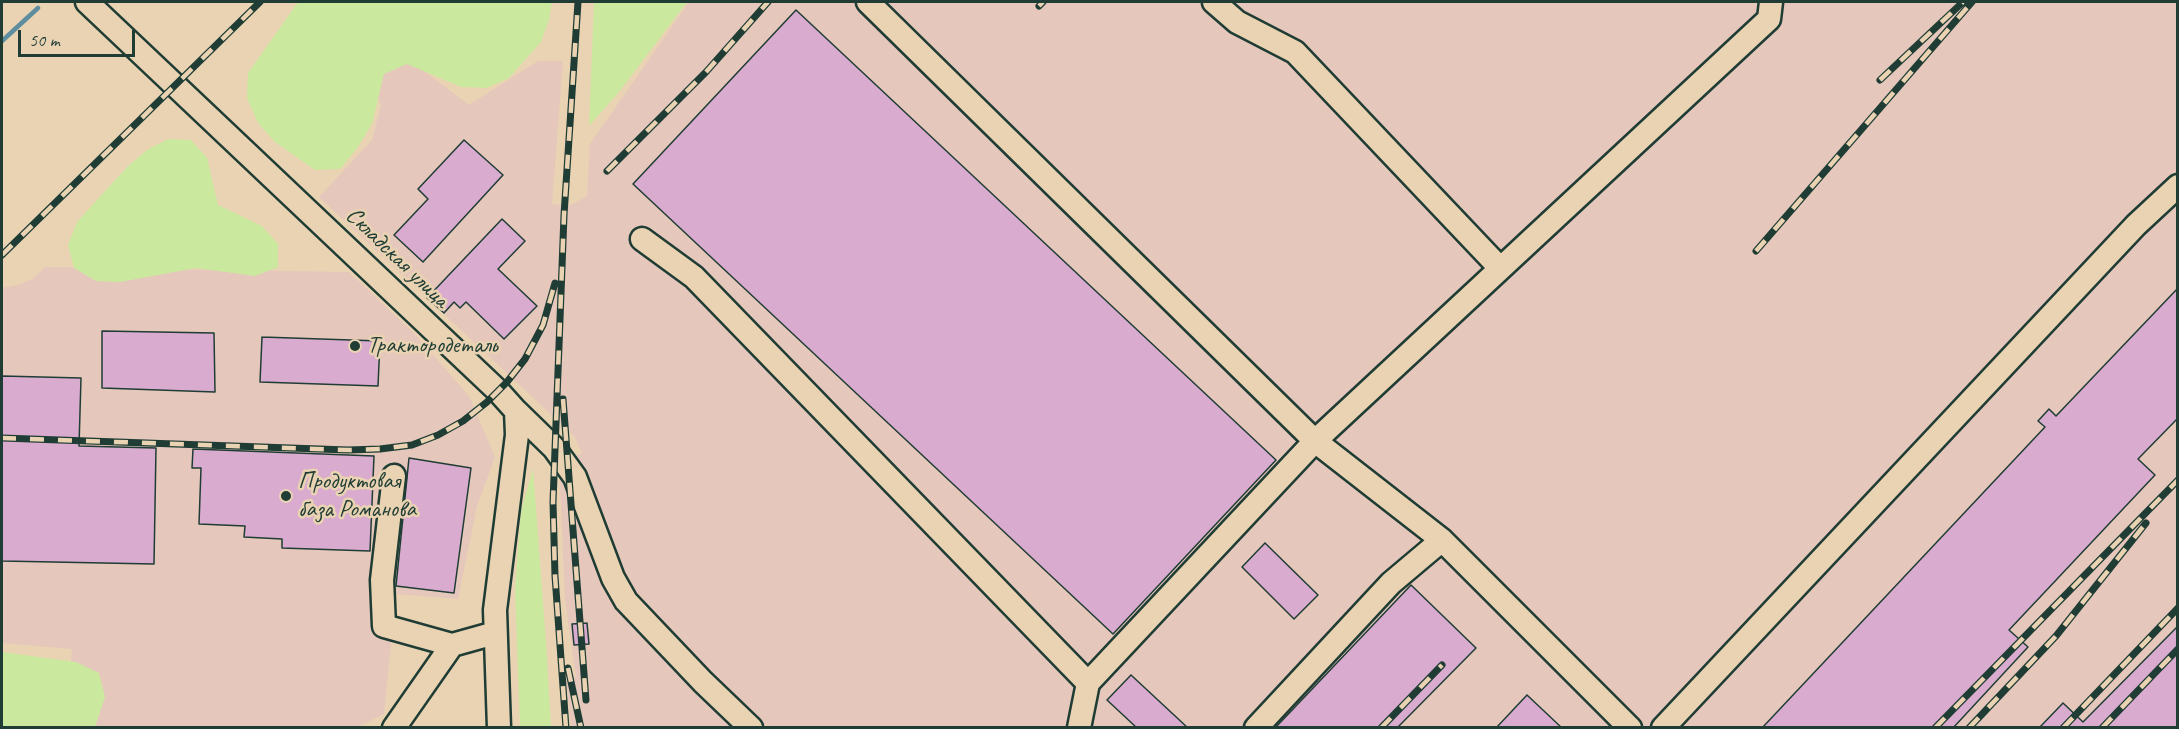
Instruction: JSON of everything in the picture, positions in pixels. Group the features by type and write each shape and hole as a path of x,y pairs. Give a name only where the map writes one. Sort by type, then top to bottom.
{"street":[{"name":"Складская улица","path":"87,2 498,391 554,448 575,477 613,579 626,601 703,682 751,728"},
{"path":"868,2 1315,441 1442,540 1630,728"},
{"path":"1214,2 1238,22 1295,52 1500,267"},
{"path":"1079,728 1088,683 1315,441 1769,19 1771,2"},
{"path":"1663,728 2136,225 2178,186"},
{"path":"642,239 694,277 1088,683"},
{"path":"499,728 495,633 497,588 517,435 516,411"},
{"path":"394,476 382,580 384,626 452,645 495,633"},
{"path":"1256,728 1391,583 1442,540"},
{"path":"394,728 452,645"}],"shaded area":[{"path":"689,2 2177,2 2177,727 571,727 566,679 576,677 565,599 559,464 582,453 574,436 319,197 372,140 381,105 363,75 398,51 469,105 538,61 563,61 552,204 569,206 587,196 590,144"},
{"path":"45,267 349,272 414,333 469,396 495,457 477,506 458,599 396,594 384,714 355,728 63,727 72,649 2,643 2,288 19,285 34,278"}],"green space":[{"path":"298,2 552,2 549,20 541,42 509,78 487,88 461,87 407,64 384,74 372,124 358,147 340,169 315,170 275,142 258,123 247,98 248,73"},
{"path":"594,2 687,2 619,92 589,126"},
{"path":"168,139 191,140 207,158 218,205 262,226 278,244 278,267 255,276 196,268 120,282 96,281 74,268 68,245 77,222 128,166 147,150"},
{"path":"533,469 551,727 520,727 515,589 521,511"},
{"path":"2,652 76,662 99,673 105,697 95,727 2,727"}],"building":[{"path":"796,10 1276,460 1113,634 633,184"},
{"path":"464,140 503,175 423,262 394,235 428,199 418,189"},
{"path":"502,219 525,241 498,269 537,306 504,339 466,302 460,308 454,302 444,313 427,298"},
{"path":"2178,288 2178,418 2138,459 2155,475 2009,630 2028,647 1953,728 1762,728 2045,427 2038,421 2049,409 2056,416"},
{"path":"102,331 214,333 215,392 102,388"},
{"path":"262,337 380,341 378,386 260,382"},
{"path":"2,376 81,378 79,446 156,448 154,564 2,561"},
{"name":"Продуктовая база Романова","path":"193,449 374,456 370,551 282,548 282,539 244,537 245,526 199,524 201,468 192,468"},
{"path":"409,458 471,468 454,593 396,586"},
{"path":"1265,543 1318,595 1294,619 1242,567"},
{"path":"1411,585 1476,648 1397,728 1275,728"},
{"path":"587,623 589,644 574,645 572,624"},
{"path":"2178,626 2178,728 2039,728 2063,703 2083,722"},
{"path":"1131,675 1188,728 1137,728 1107,700"},
{"path":"1527,695 1562,728 1496,728"}],"waterway":[{"path":"2,41 38,8"}],"railway":[{"path":"2,255 260,2"},
{"path":"566,728 555,576 553,502 564,215 578,2"},
{"path":"607,171 706,72 768,2"},
{"path":"1039,6 1043,2"},
{"path":"1880,80 1963,2"},
{"path":"1756,251 1972,2"},
{"path":"2,438 348,450 412,445 438,435 463,421 507,382 525,359 543,325 555,283"},
{"path":"563,399 586,700"},
{"path":"1935,728 2178,480"},
{"path":"1969,728 2056,636 2146,523"},
{"path":"2063,728 2178,608"},
{"path":"2102,728 2178,649"},
{"path":"1381,728 1442,665"},
{"path":"568,668 581,728"}],"place":[{"name":"Трактородеталь","path":"355,346"},
{"name":"Продуктовая база Романова","path":"286,496"}]}
